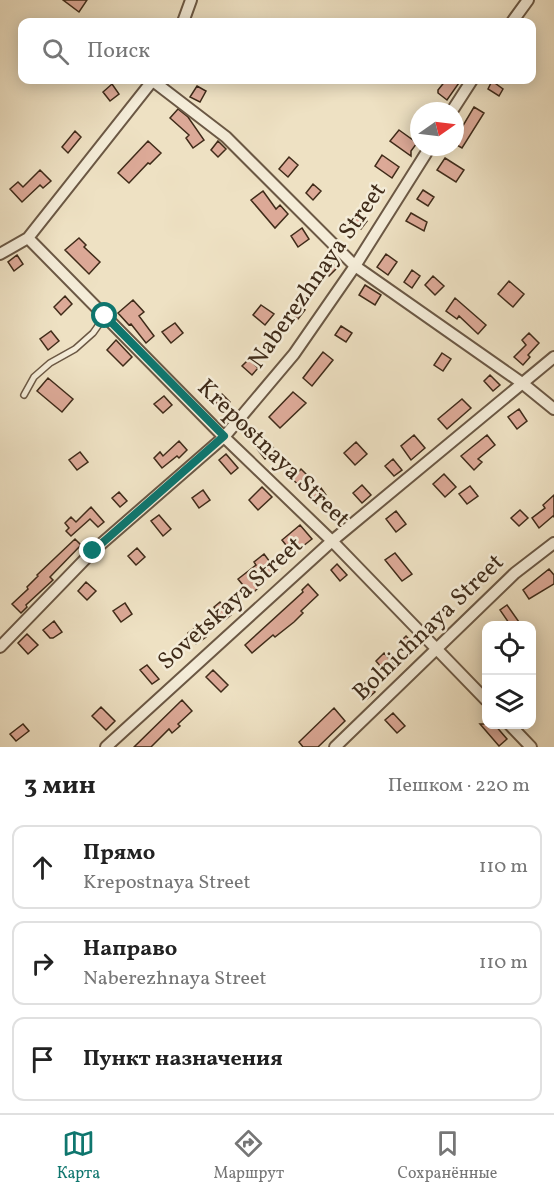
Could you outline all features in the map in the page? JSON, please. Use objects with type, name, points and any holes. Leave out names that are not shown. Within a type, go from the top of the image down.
[{"type":"street","points":[[184,18],[191,0]]},
{"type":"street","points":[[515,18],[528,0]]},
{"type":"street","points":[[0,254],[28,238],[150,84]]},
{"type":"street","points":[[158,84],[226,137],[355,266],[522,383],[554,409]]},
{"type":"street","points":[[459,102],[470,84]]},
{"type":"street","name":"Naberezhnaya Street","points":[[0,647],[93,551],[224,436],[294,354],[355,266],[424,156]]},
{"type":"street","name":"Krepostnaya Street","points":[[28,238],[224,436],[332,541],[482,696]]},
{"type":"street","name":"Sovetskaya Street","points":[[106,747],[332,541],[554,357]]},
{"type":"street","name":"Bolnichnaya Street","points":[[335,747],[515,573],[554,543]]},
{"type":"street","points":[[514,729],[531,747]]},
{"type":"lane","points":[[24,395],[34,376],[50,363],[75,349],[93,333],[105,316]]},
{"type":"building","points":[[63,0],[87,0],[79,12]]},
{"type":"building","points":[[112,84],[119,94],[110,101],[103,92]]},
{"type":"building","points":[[443,84],[458,84],[447,100],[438,93]]},
{"type":"building","points":[[490,84],[496,84],[503,89],[499,96],[488,89]]},
{"type":"building","points":[[197,86],[206,91],[200,102],[190,97]]},
{"type":"building","points":[[474,107],[484,113],[464,145],[464,124]]},
{"type":"building","points":[[178,109],[188,117],[204,140],[193,148],[186,138],[189,135],[170,118]]},
{"type":"building","points":[[399,130],[410,138],[410,155],[390,141]]},
{"type":"building","points":[[75,131],[81,137],[68,153],[62,147]]},
{"type":"building","points":[[148,141],[161,153],[129,183],[118,173]]},
{"type":"building","points":[[218,141],[226,149],[218,157],[211,150]]},
{"type":"building","points":[[382,155],[399,167],[392,178],[375,166]]},
{"type":"building","points":[[289,157],[298,165],[288,177],[279,169]]},
{"type":"building","points":[[445,158],[464,170],[456,182],[437,170]]},
{"type":"building","points":[[40,170],[51,181],[43,188],[40,185],[22,202],[10,189],[18,182],[23,187]]},
{"type":"building","points":[[313,184],[321,191],[313,200],[306,193]]},
{"type":"building","points":[[423,190],[434,197],[428,206],[417,199]]},
{"type":"building","points":[[263,191],[276,209],[280,205],[288,214],[275,228],[251,200]]},
{"type":"building","points":[[358,213],[367,221],[361,229],[351,221]]},
{"type":"building","points":[[411,213],[427,222],[424,231],[406,221]]},
{"type":"building","points":[[302,228],[309,239],[298,247],[291,236]]},
{"type":"building","points":[[79,238],[86,245],[84,247],[100,262],[89,274],[65,250]]},
{"type":"building","points":[[386,254],[397,262],[388,275],[377,267]]},
{"type":"building","points":[[17,255],[23,264],[14,271],[8,262]]},
{"type":"building","points":[[327,258],[337,268],[329,276],[318,266]]},
{"type":"building","points":[[412,270],[420,276],[412,288],[404,282]]},
{"type":"building","points":[[433,276],[444,286],[435,295],[425,285]]},
{"type":"building","points":[[509,281],[524,294],[513,307],[498,294]]},
{"type":"building","points":[[365,285],[381,295],[375,305],[359,295]]},
{"type":"building","points":[[65,296],[72,304],[61,315],[54,307]]},
{"type":"building","points":[[455,298],[486,325],[478,334],[459,316],[457,319],[446,311]]},
{"type":"building","points":[[133,300],[144,312],[139,316],[154,336],[146,343],[131,324],[129,325],[118,313]]},
{"type":"building","points":[[297,304],[305,310],[298,319],[290,312]]},
{"type":"building","points":[[261,305],[274,314],[265,325],[253,315]]},
{"type":"building","points":[[175,323],[183,333],[171,343],[162,332]]},
{"type":"building","points":[[341,326],[352,333],[346,342],[335,335]]},
{"type":"building","points":[[51,331],[59,341],[48,350],[40,339]]},
{"type":"building","points":[[529,333],[539,343],[528,355],[530,357],[523,365],[514,357],[526,345],[522,340]]},
{"type":"building","points":[[116,340],[132,357],[123,366],[107,350]]},
{"type":"building","points":[[323,352],[333,360],[312,386],[303,378]]},
{"type":"building","points":[[442,353],[451,359],[443,371],[434,365]]},
{"type":"building","points":[[249,359],[258,368],[252,375],[242,366]]},
{"type":"building","points":[[490,375],[500,385],[493,391],[484,381]]},
{"type":"building","points":[[48,378],[73,399],[62,412],[37,391]]},
{"type":"building","points":[[293,392],[306,403],[280,428],[269,417]]},
{"type":"building","points":[[222,394],[230,402],[224,409],[215,402]]},
{"type":"building","points":[[164,396],[172,405],[163,413],[154,404]]},
{"type":"building","points":[[462,399],[471,408],[447,429],[438,419]]},
{"type":"building","points":[[519,409],[527,421],[517,429],[508,417]]},
{"type":"building","points":[[414,435],[425,448],[411,460],[401,446]]},
{"type":"building","points":[[487,435],[495,445],[478,459],[482,462],[474,470],[461,456]]},
{"type":"building","points":[[179,441],[187,450],[179,458],[177,456],[162,468],[154,458],[160,452],[163,456]]},
{"type":"building","points":[[268,441],[276,451],[265,459],[257,449]]},
{"type":"building","points":[[356,442],[367,454],[355,465],[344,453]]},
{"type":"building","points":[[80,452],[88,462],[77,470],[69,460]]},
{"type":"building","points":[[226,454],[238,468],[231,474],[219,460]]},
{"type":"building","points":[[393,459],[402,470],[394,476],[385,466]]},
{"type":"building","points":[[301,469],[309,477],[300,486],[292,479]]},
{"type":"building","points":[[444,474],[456,487],[445,497],[433,484]]},
{"type":"building","points":[[362,485],[371,495],[362,503],[353,493]]},
{"type":"building","points":[[470,486],[478,496],[467,504],[459,494]]},
{"type":"building","points":[[262,487],[272,497],[258,510],[249,500]]},
{"type":"building","points":[[321,488],[326,495],[315,503],[310,496]]},
{"type":"building","points":[[203,490],[210,500],[199,508],[192,498]]},
{"type":"building","points":[[119,492],[127,501],[120,507],[112,498]]},
{"type":"building","points":[[554,495],[554,517],[539,528],[532,518],[545,508],[543,505]]},
{"type":"building","points":[[91,507],[104,522],[98,527],[90,519],[71,536],[66,531],[69,528],[65,523],[71,517],[76,522]]},
{"type":"building","points":[[520,510],[528,518],[519,526],[511,518]]},
{"type":"building","points":[[396,511],[406,524],[396,532],[386,519]]},
{"type":"building","points":[[159,515],[171,529],[163,536],[151,521]]},
{"type":"building","points":[[300,525],[312,539],[293,554],[282,540]]},
{"type":"building","points":[[75,539],[81,545],[50,577],[53,580],[26,605],[27,607],[21,613],[12,604],[28,589],[27,587],[37,575]]},
{"type":"building","points":[[137,548],[145,557],[136,565],[128,556]]},
{"type":"building","points":[[395,553],[412,574],[402,581],[385,560]]},
{"type":"building","points":[[264,554],[276,570],[256,585],[258,588],[251,595],[238,579],[256,565],[254,562]]},
{"type":"building","points":[[337,564],[347,575],[340,581],[331,570]]},
{"type":"building","points":[[549,569],[554,575],[554,584],[529,599],[523,590]]},
{"type":"building","points":[[86,582],[96,591],[87,600],[78,591]]},
{"type":"building","points":[[308,584],[318,595],[301,611],[303,613],[294,622],[275,637],[273,635],[252,653],[245,645],[303,592],[302,590]]},
{"type":"building","points":[[220,602],[231,615],[225,620],[214,607]]},
{"type":"building","points":[[125,603],[132,614],[121,622],[113,611]]},
{"type":"building","points":[[507,605],[518,621],[508,621],[500,610]]},
{"type":"building","points":[[54,621],[62,632],[50,638],[43,630]]},
{"type":"building","points":[[198,626],[206,637],[196,644],[188,633]]},
{"type":"building","points":[[27,634],[38,645],[28,654],[18,643]]},
{"type":"building","points":[[406,636],[416,647],[410,653],[400,642]]},
{"type":"building","points":[[384,653],[396,666],[387,674],[376,661]]},
{"type":"building","points":[[147,665],[159,679],[152,684],[140,670]]},
{"type":"building","points":[[213,670],[228,685],[221,692],[206,677]]},
{"type":"building","points":[[366,682],[375,692],[367,699],[358,689]]},
{"type":"building","points":[[182,700],[192,711],[178,724],[180,726],[172,733],[169,729],[151,747],[134,747]]},
{"type":"building","points":[[101,707],[115,721],[106,730],[92,716]]},
{"type":"building","points":[[334,708],[345,721],[318,747],[303,747],[299,742]]},
{"type":"building","points":[[393,713],[405,726],[397,733],[385,720]]},
{"type":"building","points":[[23,724],[29,731],[16,741],[10,734]]},
{"type":"building","points":[[484,729],[498,729],[507,739],[499,746]]},
{"type":"route","points":[[93,551],[224,436],[105,316]]}]
